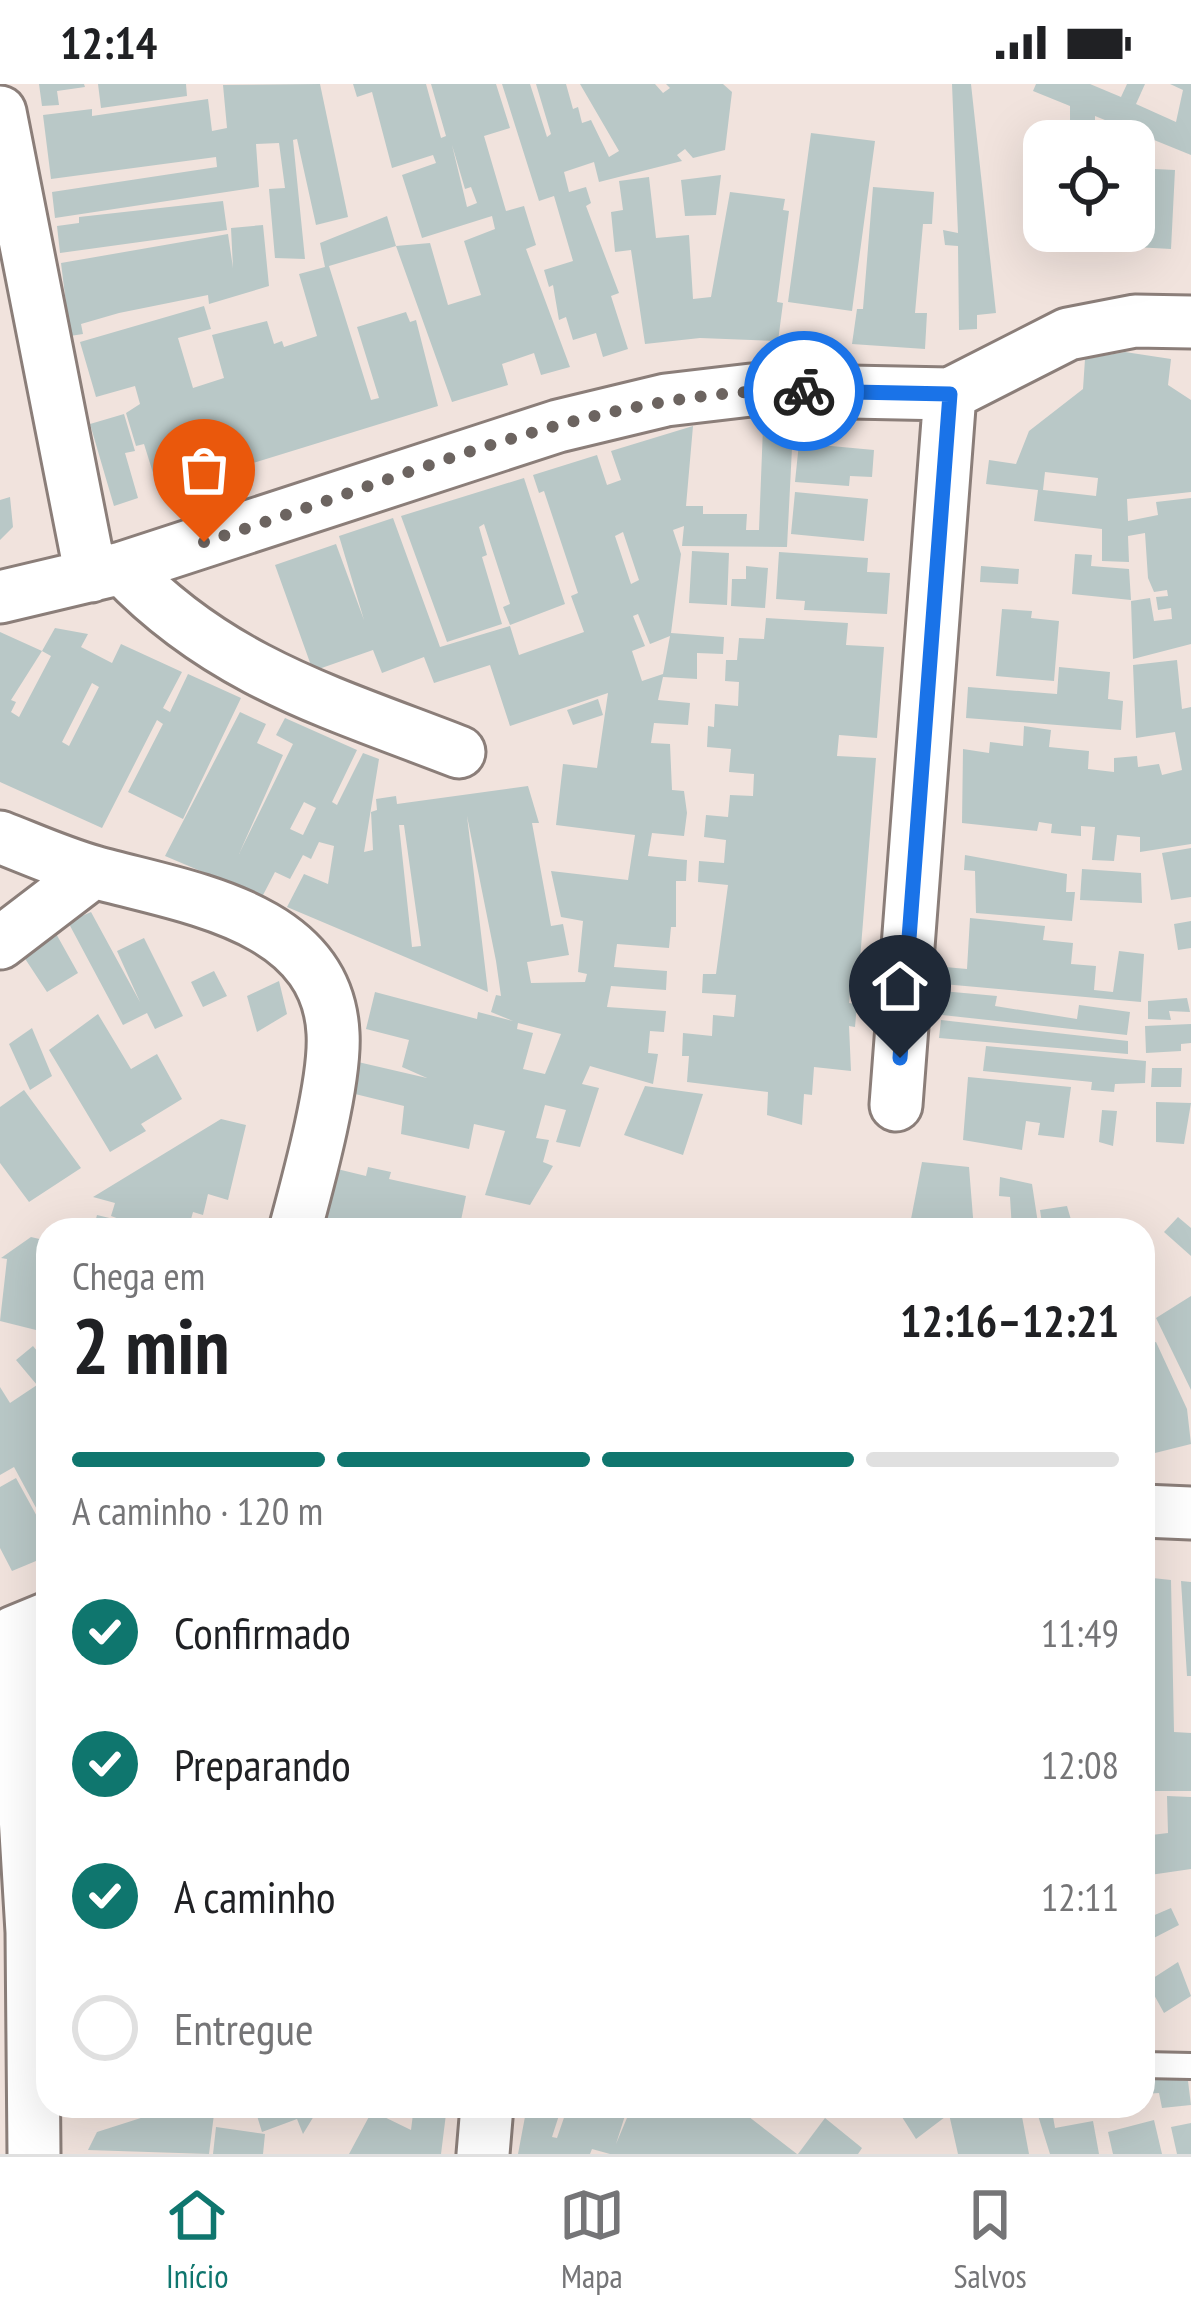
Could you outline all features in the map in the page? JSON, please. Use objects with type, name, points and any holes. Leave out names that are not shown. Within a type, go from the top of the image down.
[{"type":"street","points":[[0,112],[106,572],[235,662],[459,752]]},
{"type":"street","points":[[0,597],[106,572],[558,426],[666,400],[751,390],[950,394],[1068,334],[1135,321],[1191,322]]},
{"type":"street","points":[[896,1105],[950,394]]},
{"type":"street","points":[[0,837],[93,872],[184,892],[267,928],[301,958],[325,993],[333,1034],[297,1218]]},
{"type":"street","points":[[0,943],[93,872]]},
{"type":"street","points":[[1155,1511],[1191,1513]]},
{"type":"street","points":[[20,1628],[36,2024]]},
{"type":"street","points":[[483,2154],[486,2118]]},
{"type":"lane","points":[[1155,2065],[1191,2066]]},
{"type":"building","points":[[39,84],[85,87],[57,91],[59,105],[42,106]]},
{"type":"building","points":[[98,84],[186,84],[187,96],[101,108]]},
{"type":"building","points":[[320,84],[348,217],[316,225],[297,139],[293,140],[305,259],[275,258],[269,189],[285,188],[279,143],[256,144],[259,187],[55,218],[52,192],[217,167],[216,157],[51,179],[43,115],[92,109],[92,116],[208,99],[212,131],[227,128],[223,85]]},
{"type":"building","points":[[353,84],[426,84],[441,138],[446,136],[431,84],[496,84],[510,128],[484,136],[506,211],[524,206],[536,245],[526,249],[570,367],[541,375],[534,353],[502,364],[508,385],[452,402],[396,246],[430,243],[448,305],[481,295],[464,241],[495,229],[492,216],[422,238],[402,175],[436,163],[433,155],[392,168],[372,92],[357,97]],"holes":[[[452,145],[465,189],[471,187],[477,203],[467,207]]]},
{"type":"building","points":[[502,84],[530,84],[547,137],[551,134],[536,84],[566,84],[573,109],[578,107],[582,123],[591,120],[609,157],[619,151],[580,84],[655,84],[663,93],[670,88],[666,84],[723,84],[732,92],[725,150],[693,158],[685,149],[677,155],[682,161],[599,182],[594,162],[564,172],[569,192],[586,187],[591,203],[586,206],[619,293],[611,296],[628,349],[603,357],[596,333],[573,340],[566,317],[559,320],[553,285],[549,287],[544,270],[573,261],[554,196],[539,201]]},
{"type":"building","points":[[952,84],[971,84],[996,313],[977,315],[977,329],[959,330],[958,246],[945,245],[943,230],[958,233]]},
{"type":"building","points":[[1036,84],[1090,84],[1121,97],[1127,84],[1145,84],[1136,104],[1176,122],[1183,90],[1170,84],[1191,84],[1191,155],[1155,140],[1155,120],[1095,116],[1095,120],[1070,120],[1070,106],[1033,91]]},
{"type":"building","points":[[811,133],[875,141],[852,311],[788,302]]},
{"type":"building","points":[[1155,169],[1175,170],[1171,249],[1155,248]]},
{"type":"building","points":[[721,175],[716,215],[685,216],[681,180]]},
{"type":"building","points":[[649,177],[656,238],[689,235],[693,299],[711,297],[730,192],[785,199],[783,210],[789,211],[777,302],[783,303],[778,341],[700,338],[645,344],[631,250],[615,252],[611,212],[623,210],[619,181]]},
{"type":"building","points":[[873,187],[934,192],[932,224],[923,224],[915,313],[927,313],[925,349],[852,344],[857,309],[863,309]]},
{"type":"building","points":[[223,201],[227,230],[60,253],[57,226],[79,223],[79,217]]},
{"type":"building","points":[[387,216],[396,246],[329,266],[371,400],[379,398],[357,327],[406,312],[410,322],[416,320],[438,406],[159,492],[144,444],[136,446],[126,413],[140,404],[135,386],[96,397],[80,342],[204,306],[211,329],[178,338],[193,388],[224,378],[212,335],[267,321],[274,344],[282,341],[284,347],[317,336],[299,274],[325,267],[320,243]]},
{"type":"building","points":[[263,225],[269,286],[209,304],[208,295],[119,313],[81,324],[83,334],[70,336],[61,263],[228,234],[233,268],[231,228]]},
{"type":"building","points":[[1125,352],[1171,359],[1168,385],[1191,400],[1191,492],[1127,499],[1128,521],[1158,515],[1156,502],[1191,498],[1191,644],[1133,659],[1131,601],[1150,598],[1154,621],[1172,619],[1171,608],[1158,610],[1156,597],[1168,596],[1167,590],[1154,592],[1148,578],[1145,533],[1128,536],[1129,562],[1102,561],[1102,529],[1034,521],[1038,490],[986,484],[989,460],[1016,464],[1029,431],[1083,389],[1085,359]],"holes":[[[1045,472],[1098,478],[1096,496],[1043,490]]]},
{"type":"building","points":[[124,414],[135,451],[125,453],[138,498],[114,506],[90,424]]},
{"type":"building","points":[[693,426],[686,506],[703,506],[703,514],[747,514],[746,530],[759,530],[763,427],[793,428],[787,547],[682,546],[684,526],[673,530],[681,554],[671,633],[724,637],[723,654],[697,653],[697,679],[663,677],[658,700],[690,703],[688,725],[654,723],[651,743],[670,744],[672,790],[684,791],[687,813],[684,836],[652,833],[648,856],[687,860],[686,881],[676,881],[676,927],[671,927],[669,948],[617,944],[614,967],[667,971],[666,990],[611,986],[607,1007],[666,1011],[664,1032],[650,1031],[648,1053],[658,1054],[653,1084],[590,1066],[582,1084],[599,1088],[580,1147],[556,1142],[566,1110],[545,1105],[536,1138],[549,1140],[543,1162],[553,1166],[530,1205],[485,1195],[505,1131],[474,1124],[469,1149],[401,1134],[404,1106],[351,1093],[358,1062],[427,1078],[402,1067],[409,1040],[366,1029],[375,992],[477,1019],[478,1012],[513,1021],[491,1012],[496,995],[501,996],[467,816],[488,992],[287,907],[304,874],[328,884],[334,846],[319,842],[311,859],[303,855],[290,879],[275,872],[262,897],[165,856],[240,712],[266,724],[257,743],[283,755],[239,854],[293,744],[276,735],[285,718],[357,750],[332,802],[337,805],[363,753],[379,759],[364,852],[373,850],[371,812],[377,810],[376,799],[396,796],[397,804],[528,786],[539,823],[532,823],[551,926],[563,924],[569,955],[527,962],[531,983],[585,982],[587,974],[578,972],[583,921],[561,917],[551,871],[628,880],[635,835],[556,825],[563,764],[597,768],[608,693],[510,726],[490,665],[434,683],[424,657],[382,673],[373,650],[313,671],[275,565],[336,544],[364,620],[339,536],[393,518],[440,647],[510,626],[519,655],[584,632],[571,596],[578,593],[544,491],[539,493],[533,475],[597,455],[607,485],[621,480],[611,451]],"holes":[[[623,532],[639,580],[631,584],[615,536]],[[638,614],[650,644],[670,636],[663,674],[642,681],[632,651],[645,646],[633,616]],[[304,802],[316,808],[303,835],[290,829]],[[399,825],[404,825],[421,946],[412,947]],[[518,1023],[561,1034],[545,1074],[523,1069],[533,1033],[517,1029]]]},
{"type":"building","points":[[799,443],[874,450],[872,477],[850,476],[849,486],[795,482]]},
{"type":"building","points":[[524,478],[565,604],[510,625],[503,607],[510,604],[484,524],[479,527],[487,555],[482,557],[502,624],[447,642],[401,516]]},
{"type":"building","points":[[795,492],[868,499],[864,541],[791,534]]},
{"type":"building","points":[[10,497],[13,527],[0,540],[0,500]]},
{"type":"building","points":[[692,551],[729,553],[727,605],[689,603]]},
{"type":"building","points":[[779,552],[868,558],[867,572],[890,573],[887,614],[804,610],[805,601],[776,599]]},
{"type":"building","points":[[1075,554],[1092,555],[1091,566],[1129,569],[1131,600],[1072,594]]},
{"type":"building","points":[[746,566],[768,568],[765,608],[731,606],[732,579],[746,579]]},
{"type":"building","points":[[981,566],[1019,569],[1018,584],[980,582]]},
{"type":"building","points":[[1002,609],[1032,611],[1031,618],[1059,621],[1054,681],[996,676]]},
{"type":"building","points":[[766,618],[848,623],[846,645],[884,647],[877,738],[839,735],[837,756],[876,758],[858,985],[851,985],[849,1003],[857,1004],[855,1027],[849,1026],[851,1071],[814,1067],[812,1095],[804,1094],[802,1125],[767,1115],[768,1092],[687,1082],[689,1056],[682,1056],[683,1033],[712,1036],[713,1015],[734,1017],[736,995],[702,993],[703,974],[716,974],[728,885],[698,882],[699,861],[724,863],[726,840],[704,837],[706,815],[728,817],[730,795],[753,796],[754,774],[729,772],[731,749],[707,747],[708,726],[714,727],[715,704],[738,706],[739,682],[725,681],[726,660],[737,660],[739,638],[764,639]]},
{"type":"building","points":[[55,628],[88,634],[81,647],[112,663],[121,644],[182,672],[163,708],[170,712],[188,674],[241,698],[183,819],[128,792],[163,724],[157,720],[102,828],[0,782],[0,632],[42,651]],"holes":[[[42,651],[51,656],[19,717],[11,712],[16,702],[11,700]],[[92,683],[99,687],[69,746],[62,742]]]},
{"type":"building","points":[[1177,660],[1182,709],[1191,707],[1191,844],[1140,852],[1140,837],[1117,835],[1114,861],[1092,860],[1095,827],[1081,826],[1081,836],[1051,833],[1052,824],[1039,822],[1037,831],[962,823],[963,749],[989,753],[990,742],[1023,746],[1024,726],[1051,730],[1049,747],[1089,751],[1088,769],[1114,772],[1114,758],[1137,756],[1138,767],[1159,764],[1162,775],[1182,770],[1175,732],[1136,738],[1133,665]]},
{"type":"building","points":[[1059,667],[1110,672],[1108,699],[1123,701],[1121,730],[966,718],[968,687],[1057,694]]},
{"type":"building","points":[[598,699],[603,715],[573,725],[567,710]]},
{"type":"building","points":[[1191,848],[1191,897],[1171,900],[1162,853]]},
{"type":"building","points":[[965,855],[1067,874],[1066,892],[1075,892],[1072,921],[976,913],[975,871],[964,870]]},
{"type":"building","points":[[1082,869],[1141,873],[1142,903],[1080,900]]},
{"type":"building","points":[[91,912],[140,1002],[117,951],[144,938],[183,1016],[155,1029],[147,1013],[123,1025],[68,922]]},
{"type":"building","points":[[970,918],[1045,926],[1043,940],[1073,943],[1071,964],[1096,966],[1094,990],[1113,992],[1119,951],[1144,954],[1141,1002],[943,984],[945,967],[967,969]]},
{"type":"building","points":[[1191,921],[1191,948],[1178,950],[1174,924]]},
{"type":"building","points":[[54,930],[78,973],[47,992],[20,951]]},
{"type":"building","points":[[214,971],[227,996],[203,1007],[191,982]]},
{"type":"building","points":[[279,981],[287,1014],[257,1032],[247,996]]},
{"type":"building","points":[[942,991],[997,996],[995,1006],[1077,1019],[1079,1005],[1130,1012],[1127,1035],[942,1015]]},
{"type":"building","points":[[1187,998],[1190,1012],[1169,1011],[1171,1020],[1148,1019],[1148,1001]]},
{"type":"building","points":[[98,1014],[131,1069],[157,1054],[182,1099],[141,1124],[146,1131],[110,1152],[49,1050]]},
{"type":"building","points":[[941,1020],[1128,1041],[1128,1054],[939,1038]]},
{"type":"building","points":[[1191,1024],[1191,1043],[1181,1044],[1181,1051],[1146,1053],[1145,1026]]},
{"type":"building","points":[[32,1028],[52,1076],[30,1090],[9,1044]]},
{"type":"building","points":[[986,1046],[1146,1061],[1145,1083],[1115,1084],[1114,1092],[1091,1090],[1092,1082],[983,1071]]},
{"type":"building","points":[[1152,1068],[1182,1068],[1181,1087],[1151,1087]]},
{"type":"building","points":[[968,1077],[1071,1087],[1064,1138],[1038,1135],[1040,1123],[1026,1121],[1022,1150],[963,1140]]},
{"type":"building","points":[[645,1086],[703,1094],[683,1155],[624,1135]]},
{"type":"building","points":[[24,1090],[81,1168],[29,1202],[0,1163],[0,1107]]},
{"type":"building","points":[[1156,1102],[1191,1103],[1184,1144],[1156,1142]]},
{"type":"building","points":[[1102,1110],[1117,1111],[1113,1146],[1099,1142]]},
{"type":"building","points":[[221,1119],[246,1125],[228,1200],[208,1194],[203,1215],[116,1218],[111,1216],[115,1203],[93,1197]]},
{"type":"building","points":[[922,1162],[969,1167],[973,1218],[911,1218]]},
{"type":"building","points":[[368,1167],[391,1172],[389,1179],[466,1196],[461,1218],[322,1218],[333,1168],[366,1176]]},
{"type":"building","points":[[1000,1177],[1032,1184],[1037,1218],[1011,1218],[1010,1197],[999,1196]]},
{"type":"building","points":[[1067,1206],[1070,1218],[1041,1218],[1040,1210]]},
{"type":"building","points":[[1178,1217],[1191,1228],[1191,1256],[1164,1232]]},
{"type":"building","points":[[36,1238],[36,1330],[0,1321],[7,1259],[1,1258]]},
{"type":"building","points":[[1191,1296],[1191,1390],[1156,1318]]},
{"type":"building","points":[[1155,1342],[1187,1409],[1191,1444],[1155,1453]]},
{"type":"building","points":[[33,1346],[36,1384],[16,1360]]},
{"type":"building","points":[[36,1386],[36,1508],[14,1467],[0,1475],[0,1387],[10,1403]]},
{"type":"building","points":[[16,1478],[36,1515],[36,1561],[12,1571],[0,1548],[0,1487]]},
{"type":"building","points":[[1155,1578],[1171,1580],[1174,1732],[1191,1733],[1191,1791],[1155,1791]]},
{"type":"building","points":[[1181,1581],[1191,1582],[1191,1676],[1187,1676]]},
{"type":"building","points":[[1167,1796],[1191,1797],[1191,1869],[1155,1874],[1155,1835],[1168,1833]]},
{"type":"building","points":[[1171,1908],[1179,1925],[1155,1937],[1155,1915]]},
{"type":"building","points":[[1178,1962],[1191,1996],[1164,2013],[1155,1997],[1155,1977]]},
{"type":"building","points":[[1155,2077],[1188,2081],[1191,2105],[1162,2108],[1159,2093],[1155,2093]]},
{"type":"building","points":[[141,2118],[214,2118],[209,2154],[88,2150],[97,2132]]},
{"type":"building","points":[[258,2118],[313,2118],[303,2134],[297,2119],[262,2132]]},
{"type":"building","points":[[368,2118],[386,2118],[411,2130],[412,2118],[446,2118],[441,2154],[349,2154]]},
{"type":"building","points":[[525,2118],[558,2118],[552,2137],[557,2138],[564,2118],[624,2118],[616,2144],[627,2118],[750,2118],[797,2154],[610,2154],[592,2149],[590,2154],[518,2154]]},
{"type":"building","points":[[825,2118],[862,2148],[858,2154],[798,2154]]},
{"type":"building","points":[[903,2118],[944,2118],[916,2139]]},
{"type":"building","points":[[950,2118],[1022,2118],[1029,2154],[958,2154]]},
{"type":"building","points":[[1039,2118],[1053,2118],[1055,2128],[1093,2121],[1099,2154],[1050,2154]]},
{"type":"building","points":[[1154,2120],[1162,2154],[1113,2154],[1108,2132]]},
{"type":"building","points":[[1191,2123],[1191,2154],[1177,2154],[1171,2127]]},
{"type":"building","points":[[216,2127],[265,2134],[263,2154],[213,2154]]},
{"type":"way so far","points":[[204,542],[558,426],[666,400],[751,390],[804,391]]},
{"type":"route","points":[[804,391],[950,394],[900,1058]]}]
